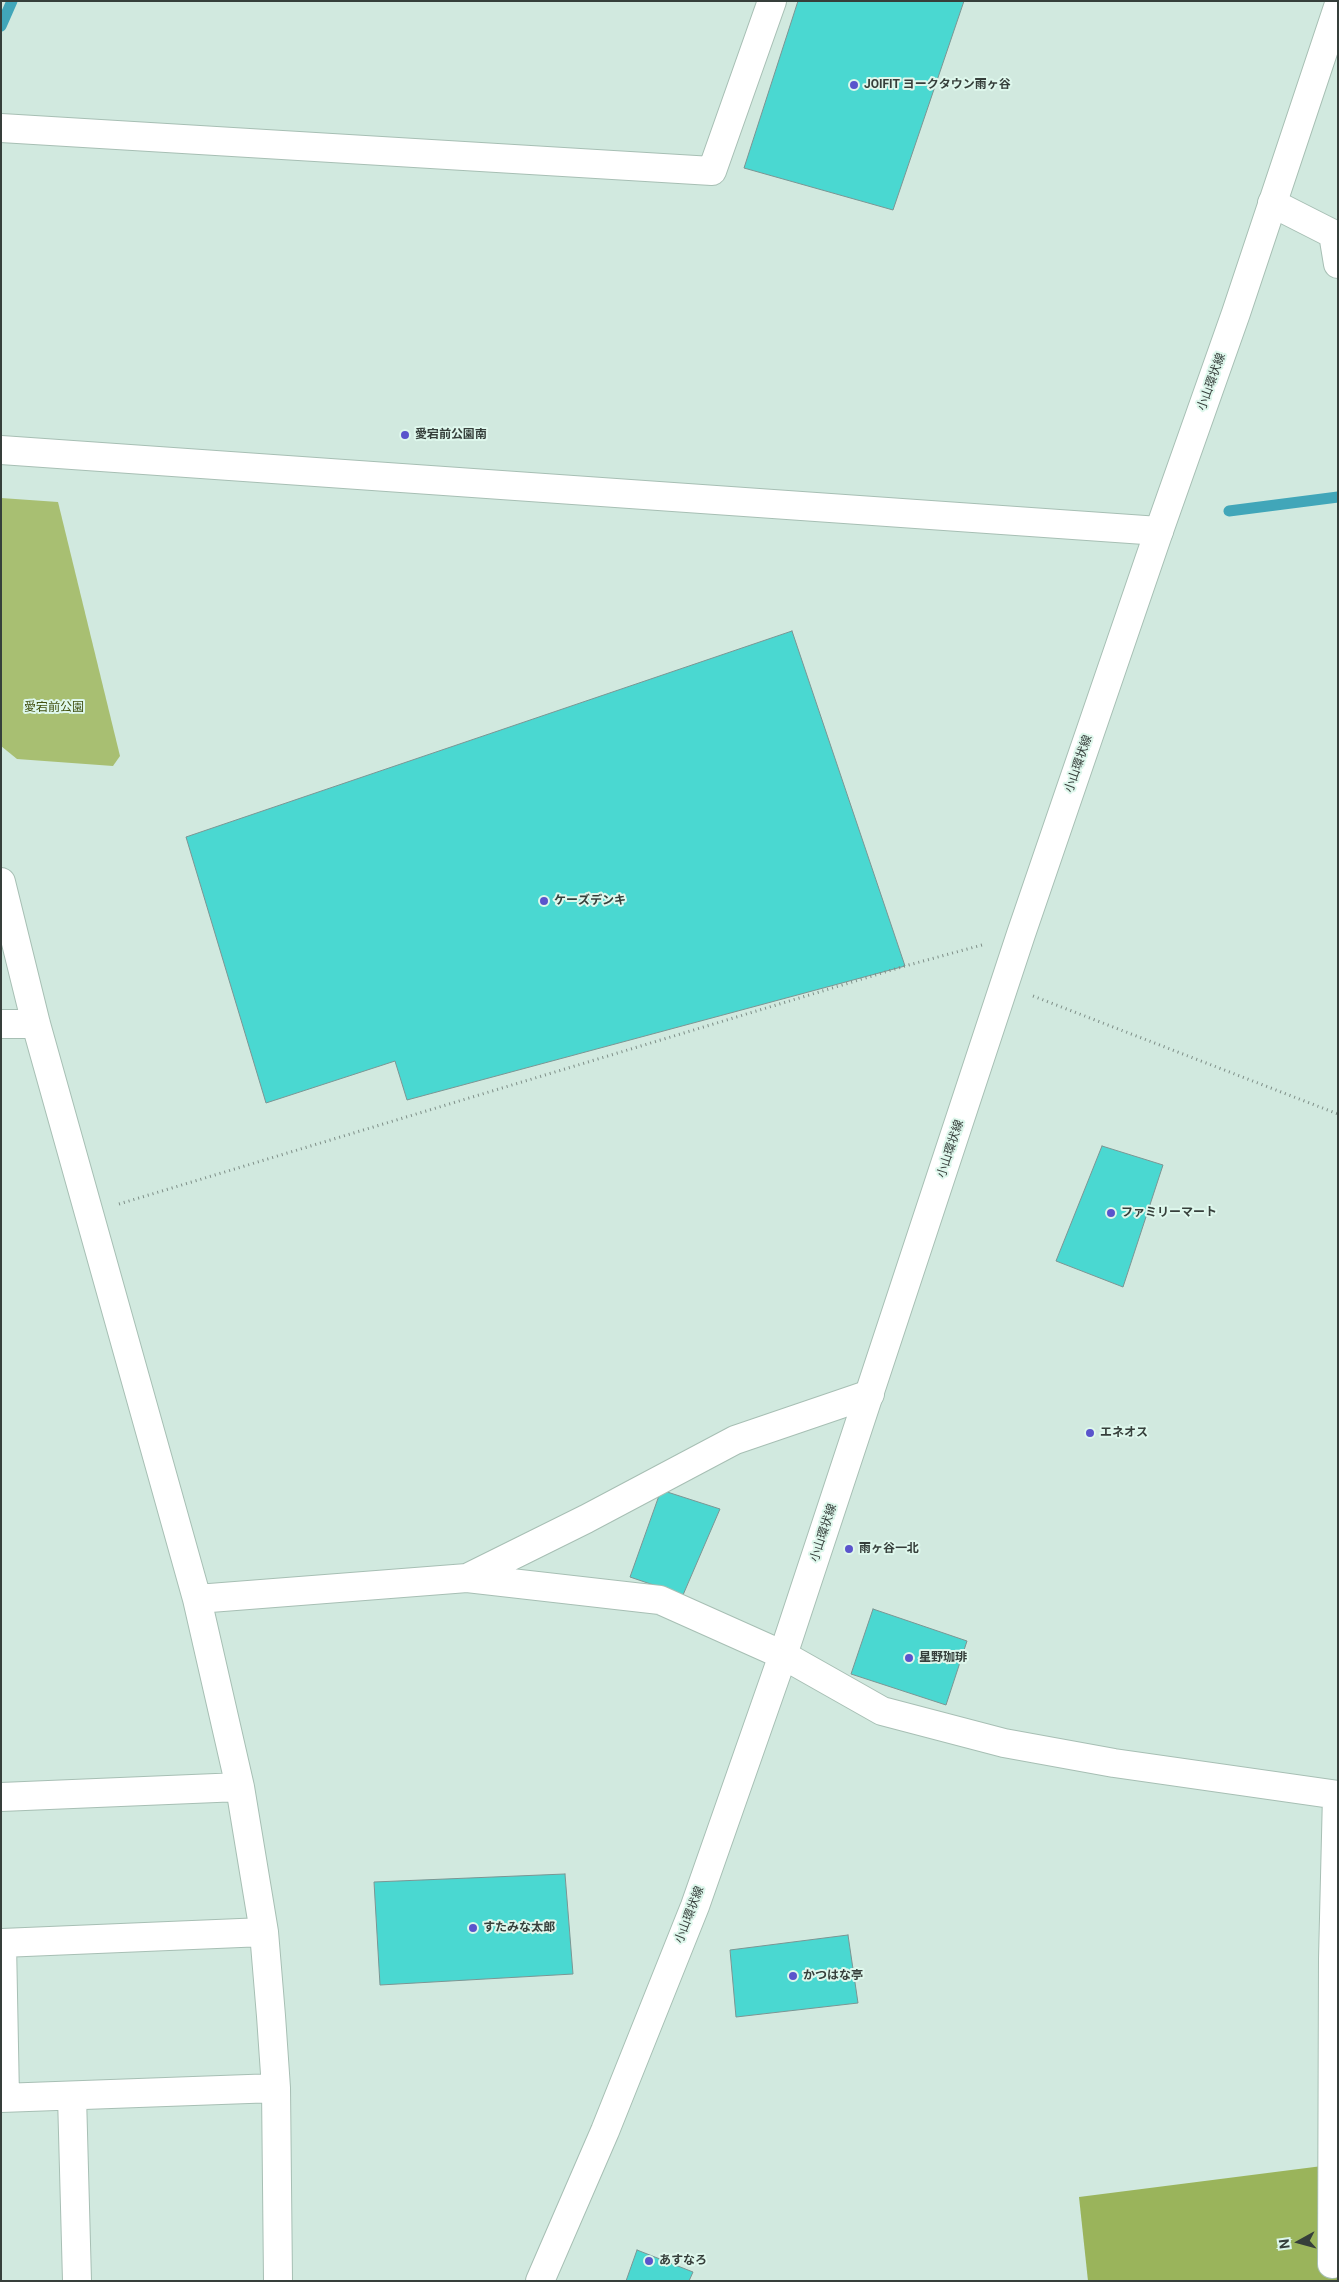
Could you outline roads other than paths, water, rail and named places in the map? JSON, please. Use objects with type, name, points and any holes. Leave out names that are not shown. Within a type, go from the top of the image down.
[{"type":"street","points":[[1,128],[712,171],[772,1]]},
{"type":"street","name":"小山環状線","points":[[540,2281],[605,2131],[695,1906],[783,1655],[1022,934],[1158,531],[1236,313],[1338,7]]},
{"type":"street","points":[[1272,203],[1333,234],[1338,264]]},
{"type":"street","points":[[1,450],[1158,531]]},
{"type":"street","points":[[1,882],[36,1024],[197,1599],[240,1787],[264,1932],[276,2088],[278,2281]]},
{"type":"street","points":[[1,1024],[36,1024]]},
{"type":"street","points":[[467,1578],[586,1519],[735,1440],[870,1394]]},
{"type":"street","points":[[197,1599],[467,1578],[660,1600],[783,1655],[882,1712],[1004,1743],[1114,1763],[1338,1795],[1333,1959],[1332,2264]]},
{"type":"street","points":[[1,1797],[240,1787]]},
{"type":"street","points":[[264,1932],[2,1943],[3,2098],[276,2088]]},
{"type":"street","points":[[72,2096],[77,2281]]},
{"type":"waterway","points":[[1,26],[12,1]]},
{"type":"waterway","points":[[1229,511],[1338,497]]},
{"type":"place","name":"JOIFIT ヨークタウン雨ヶ谷","points":[[854,85]]},
{"type":"place","name":"愛宕前公園南","points":[[405,435]]},
{"type":"place","name":"ケーズデンキ","points":[[544,901]]},
{"type":"place","name":"ファミリーマート","points":[[1111,1213]]},
{"type":"place","name":"エネオス","points":[[1090,1433]]},
{"type":"place","name":"雨ヶ谷一北","points":[[849,1549]]},
{"type":"place","name":"星野珈琲","points":[[909,1658]]},
{"type":"place","name":"すたみな太郎","points":[[473,1928]]},
{"type":"place","name":"かつはな亭","points":[[793,1976]]},
{"type":"place","name":"あすなろ","points":[[649,2261]]},
{"type":"park label","name":"愛宕前公園","points":[[54,708]]}]
